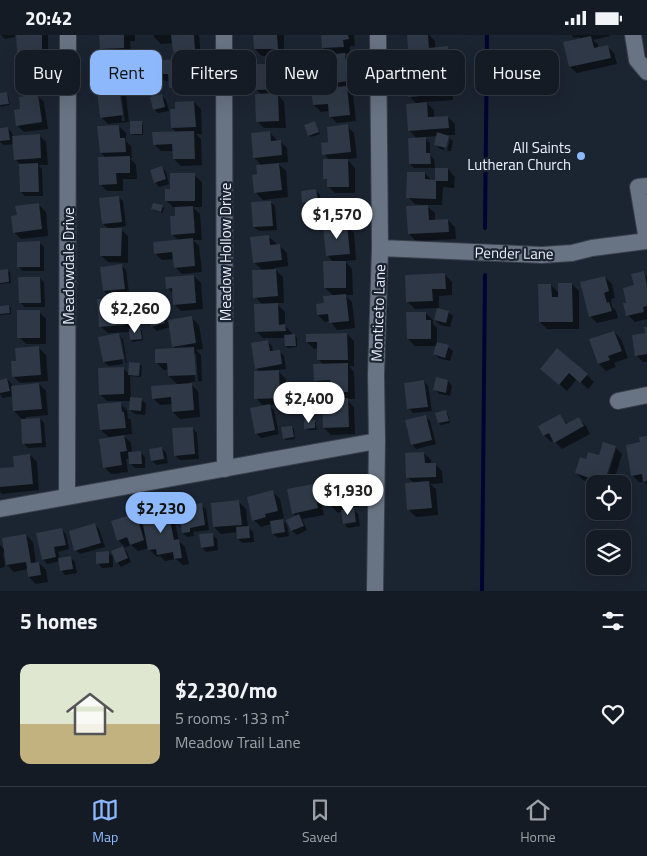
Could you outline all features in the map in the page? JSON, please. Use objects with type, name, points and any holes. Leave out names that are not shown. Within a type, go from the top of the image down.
[{"type":"street","name":"Meadowdale Drive","points":[[67,497],[68,35]]},
{"type":"street","name":"Meadow Hollow Drive","points":[[224,35],[225,469]]},
{"type":"street","name":"Monticeto Lane","points":[[375,591],[376,375],[380,248],[378,35]]},
{"type":"street","points":[[632,35],[637,60],[647,72]]},
{"type":"street","points":[[647,186],[638,187],[647,240]]},
{"type":"street","name":"Pender Lane","points":[[380,248],[542,255],[572,253],[647,240]]},
{"type":"street","points":[[618,401],[647,395]]},
{"type":"street","points":[[0,509],[377,441]]},
{"type":"building","points":[[16,35],[42,35],[42,50],[17,50]]},
{"type":"building","points":[[99,35],[124,35],[124,48],[100,49]]},
{"type":"building","points":[[171,35],[194,35],[195,49],[173,50]]},
{"type":"building","points":[[253,35],[277,35],[278,49],[254,49]]},
{"type":"building","points":[[321,35],[348,35],[349,39],[343,40],[344,47],[322,48]]},
{"type":"building","points":[[407,35],[428,35],[429,48],[448,46],[449,50],[408,50]]},
{"type":"building","points":[[591,36],[594,48],[608,45],[611,58],[569,67],[563,42]]},
{"type":"building","points":[[345,53],[347,81],[337,83],[337,54]]},
{"type":"building","points":[[172,59],[172,88],[169,88],[168,74],[162,74],[162,60]]},
{"type":"building","points":[[256,64],[266,64],[266,90],[256,90]]},
{"type":"building","points":[[347,86],[350,115],[329,117],[328,104],[313,105],[312,95],[337,95],[337,87]]},
{"type":"building","points":[[7,92],[9,104],[0,105],[0,93]]},
{"type":"building","points":[[162,94],[165,107],[153,110],[150,97]]},
{"type":"building","points":[[256,94],[278,95],[279,121],[256,122]]},
{"type":"building","points":[[38,95],[42,122],[16,126],[14,110],[20,109],[19,97]]},
{"type":"building","points":[[98,95],[120,95],[123,115],[100,118]]},
{"type":"building","points":[[408,95],[433,95],[408,97]]},
{"type":"building","points":[[194,101],[196,127],[171,128],[170,109],[175,109],[175,102]]},
{"type":"building","points":[[427,102],[428,117],[448,116],[449,128],[408,131],[406,104]]},
{"type":"building","points":[[130,121],[142,121],[142,134],[130,134]]},
{"type":"building","points":[[315,121],[319,132],[308,136],[304,125]]},
{"type":"building","points":[[348,124],[351,152],[322,155],[321,143],[328,142],[327,127]]},
{"type":"building","points":[[119,125],[120,138],[125,138],[126,152],[100,153],[97,126]]},
{"type":"building","points":[[8,127],[10,140],[0,141],[0,128]]},
{"type":"building","points":[[194,131],[195,159],[173,159],[172,144],[153,145],[152,132]]},
{"type":"building","points":[[270,131],[271,141],[281,140],[282,155],[253,158],[251,133]]},
{"type":"building","points":[[437,132],[449,136],[446,148],[434,145]]},
{"type":"building","points":[[40,134],[41,158],[14,160],[12,136]]},
{"type":"building","points":[[426,137],[426,153],[430,153],[431,164],[409,164],[408,138]]},
{"type":"building","points":[[130,156],[130,173],[116,173],[117,184],[99,185],[98,157]]},
{"type":"building","points":[[323,159],[348,159],[349,187],[327,187],[327,179],[323,179]]},
{"type":"building","points":[[38,163],[39,192],[20,192],[19,164]]},
{"type":"building","points":[[279,163],[282,190],[254,193],[252,175],[257,174],[256,165]]},
{"type":"building","points":[[162,166],[166,179],[154,183],[150,170]]},
{"type":"building","points":[[435,168],[448,168],[448,181],[436,181],[436,199],[406,198],[407,172],[425,172],[425,179],[435,180]]},
{"type":"building","points":[[170,173],[195,173],[195,201],[165,201],[165,189],[170,189]]},
{"type":"building","points":[[316,189],[318,201],[302,203],[301,191]]},
{"type":"building","points":[[119,196],[122,222],[102,224],[99,198]]},
{"type":"building","points":[[348,200],[349,220],[323,222],[322,208],[329,208],[328,201]]},
{"type":"building","points":[[271,201],[273,226],[253,227],[251,202]]},
{"type":"building","points":[[39,203],[42,229],[13,233],[11,216],[17,215],[15,206]]},
{"type":"building","points":[[153,203],[163,205],[161,212],[151,209]]},
{"type":"building","points":[[428,205],[429,220],[448,219],[449,232],[408,234],[406,206]]},
{"type":"building","points":[[193,206],[195,233],[171,235],[170,216],[175,216],[175,207]]},
{"type":"building","points":[[347,224],[350,254],[326,256],[323,227]]},
{"type":"building","points":[[100,228],[122,228],[121,256],[100,256]]},
{"type":"building","points":[[269,235],[270,245],[280,244],[282,260],[253,263],[250,237]]},
{"type":"building","points":[[193,238],[195,266],[174,268],[172,252],[154,254],[153,242]]},
{"type":"building","points":[[40,241],[40,267],[17,267],[17,242]]},
{"type":"building","points":[[323,261],[346,261],[346,288],[324,288]]},
{"type":"building","points":[[122,264],[125,289],[103,291],[100,267]]},
{"type":"building","points":[[8,269],[9,282],[0,283],[0,270]]},
{"type":"building","points":[[276,269],[278,296],[253,298],[252,270]]},
{"type":"building","points":[[644,271],[647,285],[647,306],[643,307],[644,312],[626,316],[623,303],[626,303],[623,288],[634,285],[631,274]]},
{"type":"building","points":[[445,273],[446,289],[432,289],[433,301],[406,302],[405,275]]},
{"type":"building","points":[[194,275],[196,303],[173,305],[172,288],[166,289],[165,277]]},
{"type":"building","points":[[605,276],[609,291],[604,293],[612,311],[589,317],[580,282]]},
{"type":"building","points":[[18,277],[40,277],[41,303],[19,303]]},
{"type":"building","points":[[558,283],[572,283],[573,322],[539,322],[538,284],[551,284],[552,297],[558,297]]},
{"type":"building","points":[[346,294],[349,321],[329,323],[328,314],[317,315],[316,304],[324,303],[323,296]]},
{"type":"building","points":[[123,298],[125,325],[99,327],[97,299]]},
{"type":"building","points":[[278,303],[279,325],[285,324],[286,331],[255,332],[254,304]]},
{"type":"building","points":[[138,304],[140,319],[129,320],[128,305]]},
{"type":"building","points":[[9,305],[10,313],[0,314],[0,306]]},
{"type":"building","points":[[437,308],[449,311],[446,323],[434,320]]},
{"type":"building","points":[[17,310],[40,310],[40,338],[17,338]]},
{"type":"building","points":[[161,311],[165,323],[151,327],[148,315]]},
{"type":"building","points":[[406,312],[426,312],[426,320],[431,320],[431,339],[407,339]]},
{"type":"building","points":[[192,316],[196,343],[172,347],[168,320]]},
{"type":"building","points":[[140,327],[142,339],[130,340],[129,329]]},
{"type":"building","points":[[644,327],[647,327],[647,354],[635,356],[632,335],[645,333]]},
{"type":"building","points":[[614,331],[622,351],[608,356],[610,360],[598,364],[589,339]]},
{"type":"building","points":[[119,333],[124,359],[103,362],[98,337]]},
{"type":"building","points":[[347,333],[348,360],[317,360],[317,342],[306,342],[306,334]]},
{"type":"building","points":[[295,334],[296,346],[285,346],[284,335]]},
{"type":"building","points":[[268,340],[270,351],[280,350],[282,364],[255,369],[251,343]]},
{"type":"building","points":[[437,342],[449,345],[445,358],[433,354]]},
{"type":"building","points":[[39,346],[41,375],[12,377],[11,361],[16,361],[15,348]]},
{"type":"building","points":[[194,347],[196,375],[168,376],[167,363],[155,363],[155,349]]},
{"type":"building","points":[[557,348],[588,374],[580,383],[569,373],[559,385],[540,369]]},
{"type":"building","points":[[129,362],[140,363],[139,376],[128,375]]},
{"type":"building","points":[[348,363],[348,392],[331,392],[330,380],[314,381],[313,364]]},
{"type":"building","points":[[124,367],[124,394],[99,395],[98,368]]},
{"type":"building","points":[[279,370],[280,398],[254,399],[254,371]]},
{"type":"building","points":[[436,377],[448,380],[446,393],[433,390]]},
{"type":"building","points":[[7,378],[10,391],[0,393],[0,380]]},
{"type":"building","points":[[424,380],[428,407],[407,409],[404,383]]},
{"type":"building","points":[[39,383],[42,409],[13,411],[11,386]]},
{"type":"building","points":[[192,383],[194,410],[172,412],[171,397],[152,399],[151,386]]},
{"type":"building","points":[[130,397],[142,398],[141,411],[129,410]]},
{"type":"building","points":[[348,398],[349,427],[323,428],[322,399]]},
{"type":"building","points":[[121,402],[126,428],[100,430],[97,404]]},
{"type":"building","points":[[270,404],[275,430],[255,434],[250,408]]},
{"type":"building","points":[[446,410],[449,421],[438,423],[435,413]]},
{"type":"building","points":[[560,414],[566,424],[579,417],[584,426],[554,443],[549,433],[543,436],[538,426]]},
{"type":"building","points":[[426,415],[432,440],[411,445],[405,420]]},
{"type":"building","points":[[40,418],[42,443],[22,444],[21,419]]},
{"type":"building","points":[[304,420],[315,420],[315,428],[304,429]]},
{"type":"building","points":[[292,426],[294,437],[283,439],[281,427]]},
{"type":"building","points":[[193,427],[195,454],[174,456],[172,428]]},
{"type":"building","points":[[124,435],[127,451],[120,452],[122,465],[103,468],[99,439]]},
{"type":"building","points":[[647,436],[647,481],[643,482],[642,474],[631,476],[626,445],[640,442],[639,437]]},
{"type":"building","points":[[603,442],[616,446],[607,475],[586,475],[586,477],[575,473],[580,457],[586,459],[588,452],[599,455]]},
{"type":"building","points":[[162,447],[164,459],[151,461],[149,449]]},
{"type":"building","points":[[141,451],[142,464],[129,464],[128,452]]},
{"type":"building","points":[[424,452],[425,463],[436,463],[436,477],[406,478],[405,453]]},
{"type":"building","points":[[30,454],[33,484],[0,487],[0,468],[14,467],[13,456]]},
{"type":"building","points":[[347,476],[354,499],[330,506],[323,483]]},
{"type":"building","points":[[429,481],[432,508],[407,510],[405,483]]},
{"type":"building","points":[[313,484],[318,508],[292,514],[287,489]]},
{"type":"building","points":[[273,490],[278,511],[265,514],[266,517],[252,521],[247,497]]},
{"type":"building","points":[[239,500],[242,525],[213,527],[211,503]]},
{"type":"building","points":[[202,503],[205,525],[190,528],[190,532],[182,533],[178,507]]},
{"type":"building","points":[[354,508],[356,522],[343,524],[341,510]]},
{"type":"building","points":[[168,510],[174,540],[179,539],[182,558],[174,559],[173,552],[157,555],[156,549],[148,550],[141,515]]},
{"type":"building","points":[[136,513],[144,540],[130,545],[127,537],[117,541],[111,521]]},
{"type":"building","points":[[299,514],[304,526],[291,531],[286,520]]},
{"type":"building","points":[[283,519],[285,532],[272,534],[270,521]]},
{"type":"building","points":[[95,523],[101,543],[74,551],[69,531]]},
{"type":"building","points":[[249,526],[250,538],[237,539],[236,527]]},
{"type":"building","points":[[62,528],[66,545],[54,547],[56,557],[42,560],[36,533]]},
{"type":"building","points":[[213,533],[214,546],[201,548],[199,534]]},
{"type":"building","points":[[26,534],[31,563],[39,562],[41,575],[28,577],[26,562],[6,565],[2,538]]},
{"type":"building","points":[[123,546],[128,558],[116,563],[111,551]]},
{"type":"building","points":[[109,551],[109,563],[96,564],[96,552]]},
{"type":"building","points":[[71,556],[73,569],[60,571],[58,558]]},
{"type":"waterway","points":[[485,228],[487,35]]},
{"type":"waterway","points":[[482,591],[485,275]]},
{"type":"place","name":"All Saints Lutheran Church","points":[[581,156]]}]
